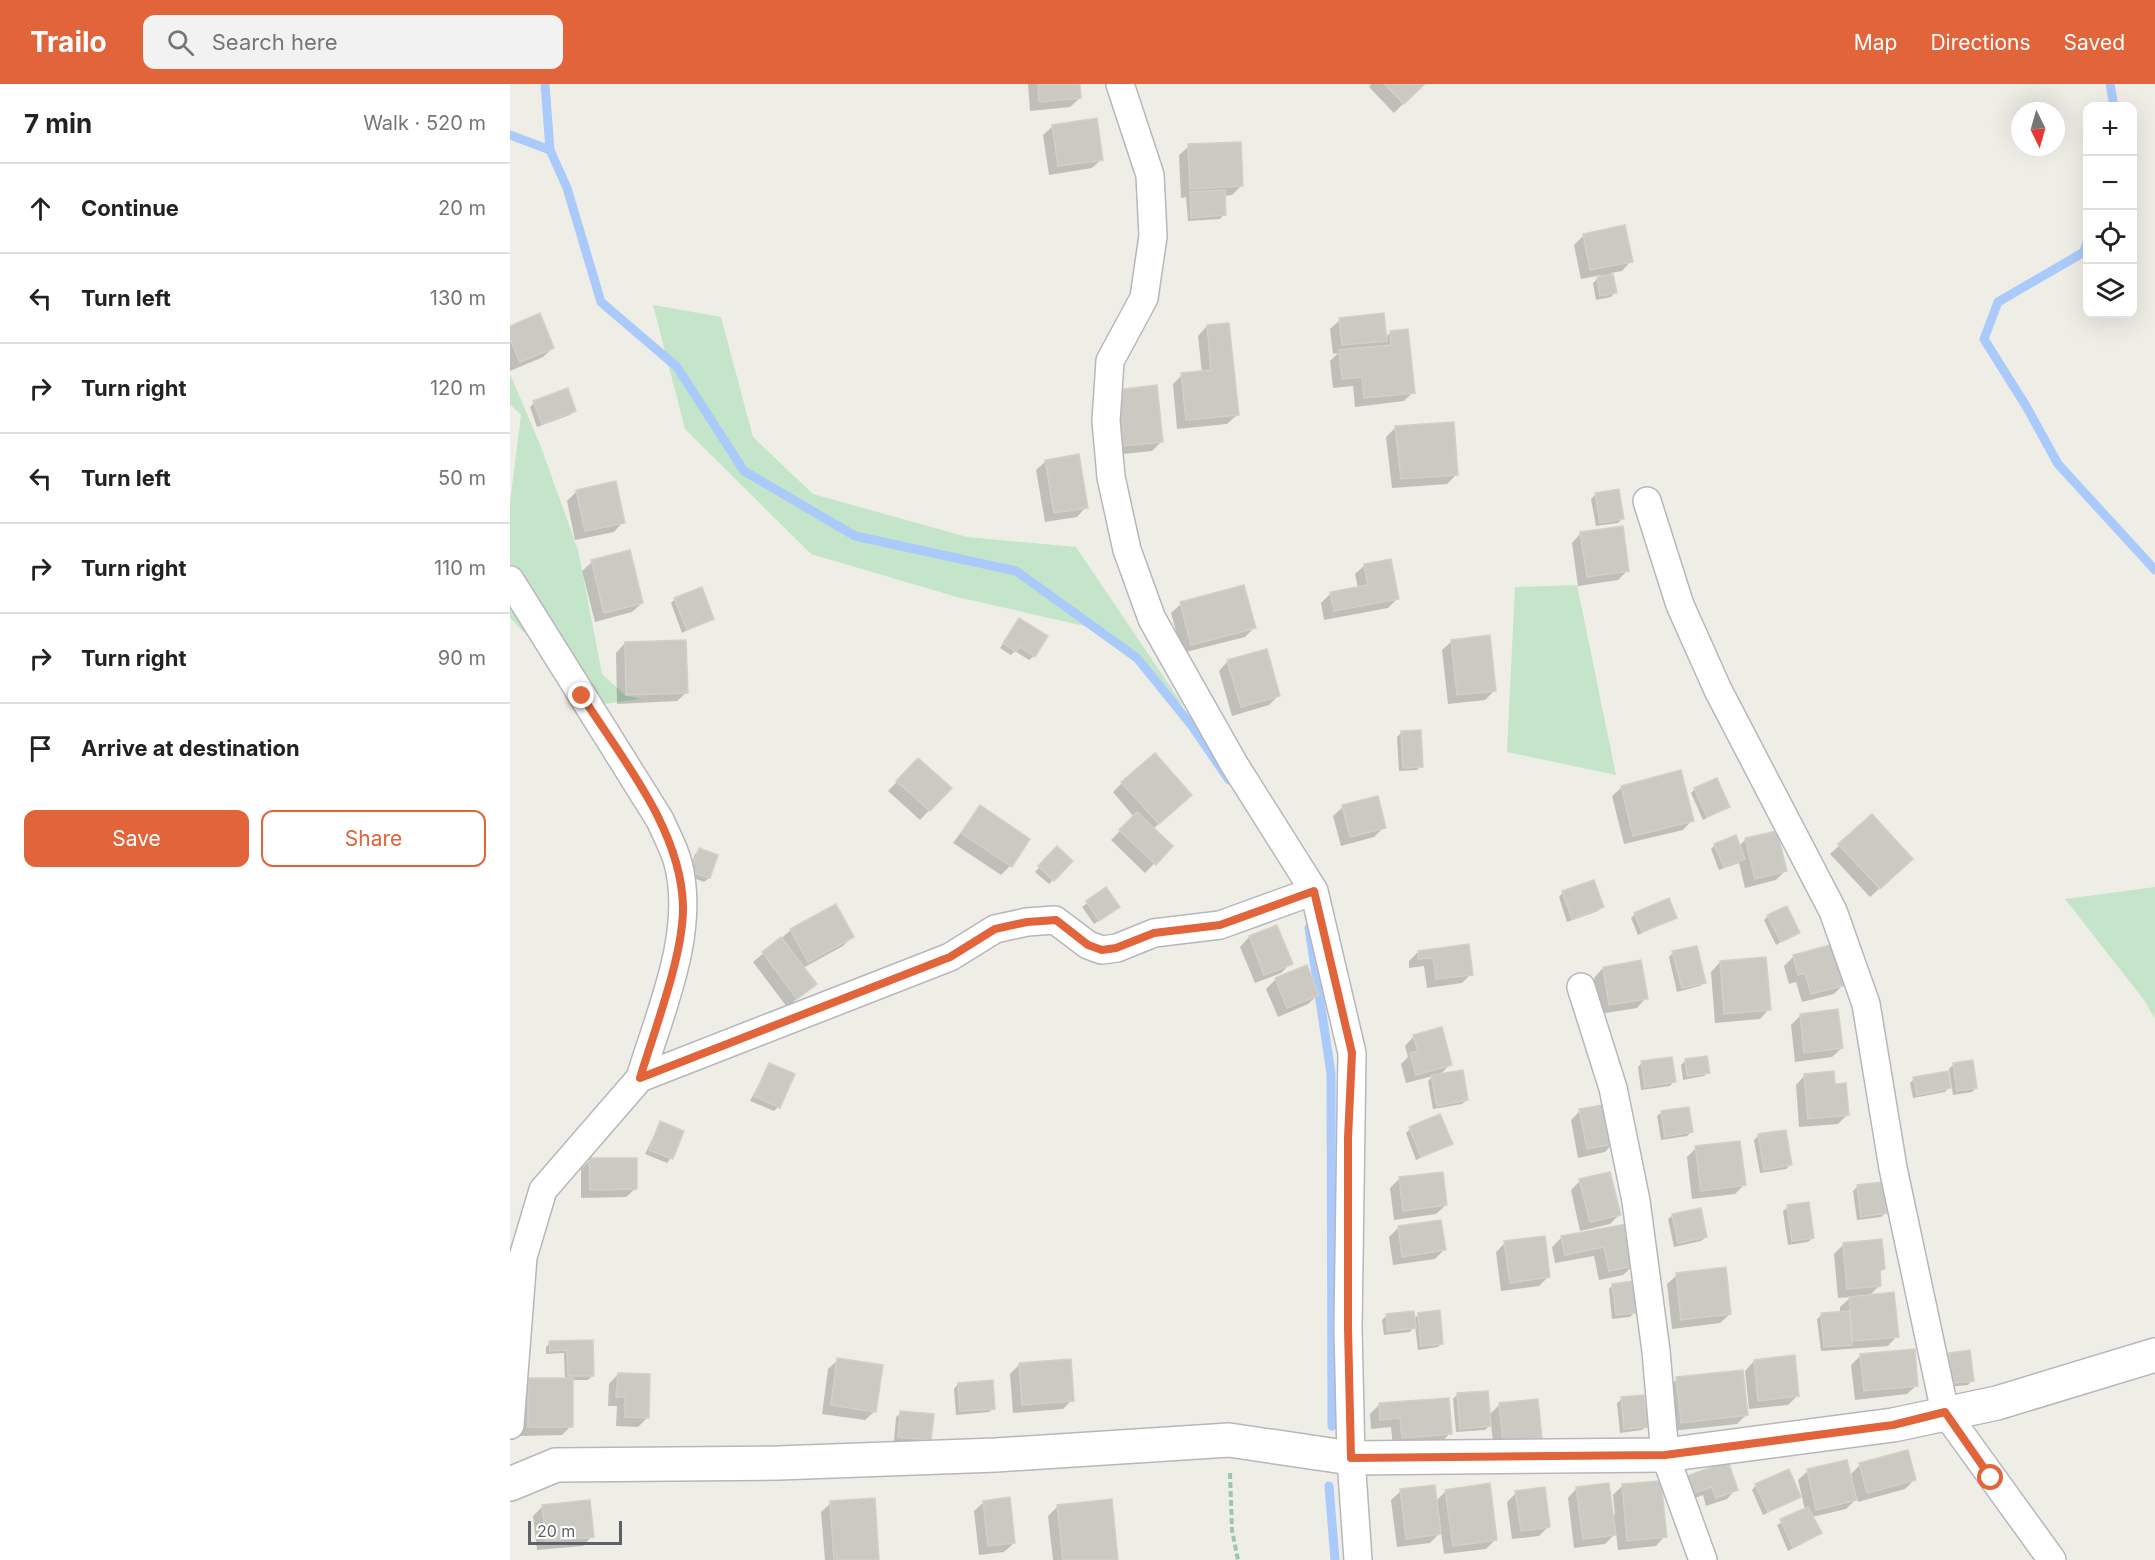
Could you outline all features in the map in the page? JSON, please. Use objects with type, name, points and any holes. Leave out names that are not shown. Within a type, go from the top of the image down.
[{"type":"street","points":[[1120,84],[1150,175],[1153,236],[1144,298],[1110,361],[1106,421],[1111,477],[1127,550],[1152,619],[1234,764],[1314,891],[1352,1053],[1348,1138],[1348,1328],[1351,1458],[1358,1560]]},
{"type":"street","points":[[1647,501],[1680,605],[1718,690],[1833,911],[1866,1004],[1893,1167],[1945,1412],[2052,1560]]},
{"type":"street","points":[[510,580],[660,820],[678,863],[683,908],[678,948],[640,1078],[543,1190],[523,1257],[510,1425]]},
{"type":"street","points":[[640,1078],[950,957],[995,929],[1027,922],[1056,920],[1088,945],[1102,950],[1116,948],[1154,933],[1220,925],[1314,891]]},
{"type":"street","points":[[1581,987],[1613,1088],[1636,1200],[1656,1351],[1665,1455],[1703,1560]]},
{"type":"street","points":[[510,1484],[556,1465],[778,1463],[973,1456],[1229,1440],[1351,1458],[1665,1455],[1893,1425],[1945,1412],[1997,1403],[2155,1355]]},
{"type":"path","points":[[1229,1440],[1232,1530],[1238,1560]]},
{"type":"green space","points":[[653,305],[721,317],[753,437],[813,494],[967,537],[1076,547],[1184,707],[1098,629],[957,597],[811,554],[685,429]]},
{"type":"green space","points":[[510,374],[541,447],[578,550],[602,674],[625,695],[640,699],[596,705],[510,618],[510,503],[521,415],[510,404]]},
{"type":"green space","points":[[1577,585],[1616,775],[1507,752],[1515,587]]},
{"type":"green space","points":[[2155,887],[2155,1019],[2144,1000],[2065,899]]},
{"type":"building","points":[[1038,84],[1080,84],[1081,98],[1039,102]]},
{"type":"building","points":[[1384,84],[1425,84],[1404,104]]},
{"type":"building","points":[[1097,118],[1103,160],[1058,166],[1052,125]]},
{"type":"building","points":[[1241,142],[1243,186],[1190,189],[1188,144]]},
{"type":"building","points":[[1225,190],[1226,215],[1191,218],[1190,192]]},
{"type":"building","points":[[1625,225],[1633,262],[1590,270],[1583,234]]},
{"type":"building","points":[[1613,274],[1617,293],[1600,296],[1597,277]]},
{"type":"building","points":[[540,313],[554,348],[520,362],[510,339],[510,326]]},
{"type":"building","points":[[1384,313],[1387,341],[1342,345],[1339,318]]},
{"type":"building","points":[[1229,323],[1239,415],[1186,420],[1181,373],[1211,370],[1207,325]]},
{"type":"building","points":[[1408,329],[1415,393],[1364,398],[1362,377],[1342,379],[1339,350],[1391,345],[1390,331]]},
{"type":"building","points":[[1157,385],[1163,442],[1122,446],[1116,390]]},
{"type":"building","points":[[568,388],[576,411],[542,424],[533,401]]},
{"type":"building","points":[[1454,422],[1458,475],[1401,479],[1395,426]]},
{"type":"building","points":[[1079,454],[1088,508],[1054,513],[1045,460]]},
{"type":"building","points":[[616,481],[625,523],[585,531],[576,490]]},
{"type":"building","points":[[1619,489],[1624,519],[1600,523],[1595,493]]},
{"type":"building","points":[[1623,526],[1629,571],[1587,577],[1580,532]]},
{"type":"building","points":[[630,550],[643,603],[604,613],[591,560]]},
{"type":"building","points":[[1391,559],[1399,599],[1334,611],[1330,592],[1368,585],[1364,564]]},
{"type":"building","points":[[1244,585],[1256,628],[1191,645],[1180,602]]},
{"type":"building","points":[[702,587],[714,619],[687,630],[674,598]]},
{"type":"building","points":[[1019,618],[1048,636],[1035,657],[1020,647],[1016,652],[1003,643]]},
{"type":"building","points":[[1490,635],[1496,691],[1457,695],[1451,640]]},
{"type":"building","points":[[686,640],[688,693],[626,695],[625,642]]},
{"type":"building","points":[[1267,649],[1280,696],[1241,707],[1227,660]]},
{"type":"building","points":[[1421,730],[1423,767],[1403,768],[1401,731]]},
{"type":"building","points":[[1155,753],[1192,795],[1159,824],[1121,782]]},
{"type":"building","points":[[918,758],[952,788],[930,811],[896,781]]},
{"type":"building","points":[[1681,770],[1694,821],[1633,836],[1621,786]]},
{"type":"building","points":[[1717,778],[1730,807],[1707,817],[1694,788]]},
{"type":"building","points":[[1378,796],[1386,828],[1350,837],[1342,805]]},
{"type":"building","points":[[980,805],[1030,839],[1012,867],[961,833]]},
{"type":"building","points":[[1137,812],[1173,846],[1156,865],[1119,830]]},
{"type":"building","points":[[1872,814],[1913,859],[1880,889],[1838,844]]},
{"type":"building","points":[[1777,831],[1787,871],[1755,879],[1745,838]]},
{"type":"building","points":[[1736,835],[1745,859],[1724,867],[1714,844]]},
{"type":"building","points":[[1057,846],[1073,861],[1054,881],[1038,866]]},
{"type":"building","points":[[699,848],[718,855],[710,878],[691,872]]},
{"type":"building","points":[[1594,880],[1604,907],[1572,919],[1562,891]]},
{"type":"building","points":[[1106,887],[1120,907],[1099,921],[1086,901]]},
{"type":"building","points":[[1669,898],[1677,918],[1642,932],[1634,913]]},
{"type":"building","points":[[836,904],[854,937],[808,962],[790,929]]},
{"type":"building","points":[[1787,906],[1800,933],[1781,942],[1767,915]]},
{"type":"building","points":[[1277,925],[1293,964],[1264,975],[1249,936]]},
{"type":"building","points":[[781,937],[817,984],[797,999],[762,952]]},
{"type":"building","points":[[1469,944],[1473,975],[1436,979],[1433,958],[1418,959],[1418,951]]},
{"type":"building","points":[[1834,944],[1846,985],[1811,994],[1805,973],[1798,975],[1793,955]]},
{"type":"building","points":[[1697,946],[1706,983],[1682,988],[1672,951]]},
{"type":"building","points":[[1766,957],[1771,1010],[1724,1014],[1720,961]]},
{"type":"building","points":[[1641,960],[1648,999],[1609,1005],[1603,967]]},
{"type":"building","points":[[1307,965],[1319,995],[1287,1008],[1275,978]]},
{"type":"building","points":[[1838,1009],[1843,1048],[1804,1053],[1800,1014]]},
{"type":"building","points":[[1442,1027],[1452,1065],[1416,1075],[1410,1053],[1418,1051],[1413,1035]]},
{"type":"building","points":[[1707,1056],[1710,1073],[1687,1076],[1685,1059]]},
{"type":"building","points":[[1672,1057],[1676,1082],[1645,1087],[1641,1061]]},
{"type":"building","points":[[1973,1060],[1977,1088],[1957,1091],[1953,1063]]},
{"type":"building","points":[[769,1063],[795,1074],[780,1108],[754,1096]]},
{"type":"building","points":[[1463,1070],[1468,1100],[1437,1106],[1431,1075]]},
{"type":"building","points":[[1834,1071],[1835,1084],[1846,1083],[1849,1115],[1808,1119],[1804,1074]]},
{"type":"building","points":[[1948,1071],[1951,1088],[1917,1095],[1913,1077]]},
{"type":"building","points":[[1608,1104],[1616,1143],[1587,1149],[1579,1109]]},
{"type":"building","points":[[1689,1107],[1693,1132],[1665,1137],[1661,1111]]},
{"type":"building","points":[[1440,1114],[1453,1144],[1421,1157],[1409,1127]]},
{"type":"building","points":[[660,1121],[684,1131],[673,1159],[649,1150]]},
{"type":"building","points":[[1786,1130],[1792,1165],[1764,1170],[1758,1134]]},
{"type":"building","points":[[1740,1141],[1746,1185],[1701,1191],[1695,1146]]},
{"type":"building","points":[[589,1158],[637,1158],[637,1189],[590,1190]]},
{"type":"building","points":[[1443,1172],[1447,1205],[1403,1211],[1399,1177]]},
{"type":"building","points":[[1610,1172],[1621,1215],[1590,1222],[1579,1179]]},
{"type":"building","points":[[1883,1182],[1887,1213],[1861,1217],[1857,1185]]},
{"type":"building","points":[[1809,1202],[1814,1238],[1792,1241],[1787,1205]]},
{"type":"building","points":[[1701,1208],[1707,1237],[1678,1243],[1672,1214]]},
{"type":"building","points":[[1441,1220],[1446,1250],[1402,1257],[1398,1226]]},
{"type":"building","points":[[1626,1224],[1634,1266],[1609,1271],[1604,1247],[1565,1255],[1561,1236]]},
{"type":"building","points":[[1545,1236],[1550,1277],[1510,1283],[1504,1241]]},
{"type":"building","points":[[1882,1239],[1885,1269],[1880,1270],[1881,1286],[1847,1289],[1843,1243]]},
{"type":"building","points":[[1726,1267],[1731,1314],[1681,1320],[1676,1273]]},
{"type":"building","points":[[1633,1281],[1636,1313],[1616,1315],[1612,1284]]},
{"type":"building","points":[[1894,1292],[1899,1337],[1853,1341],[1849,1297]]},
{"type":"building","points":[[1440,1310],[1443,1344],[1421,1346],[1418,1313]]},
{"type":"building","points":[[1414,1311],[1416,1328],[1388,1331],[1386,1314]]},
{"type":"building","points":[[1849,1311],[1852,1345],[1824,1347],[1821,1313]]},
{"type":"building","points":[[593,1340],[594,1376],[568,1376],[567,1350],[550,1351],[549,1341]]},
{"type":"building","points":[[1915,1349],[1918,1386],[1864,1391],[1860,1354]]},
{"type":"building","points":[[1970,1350],[1974,1381],[1952,1383],[1949,1353]]},
{"type":"building","points":[[1795,1355],[1799,1396],[1758,1401],[1754,1360]]},
{"type":"building","points":[[837,1358],[883,1365],[876,1412],[831,1405]]},
{"type":"building","points":[[1071,1359],[1074,1401],[1022,1405],[1019,1363]]},
{"type":"building","points":[[1743,1370],[1748,1415],[1681,1423],[1676,1377]]},
{"type":"building","points":[[618,1373],[650,1374],[649,1418],[625,1417],[625,1397],[616,1397]]},
{"type":"building","points":[[528,1378],[573,1378],[573,1427],[528,1427]]},
{"type":"building","points":[[993,1380],[995,1409],[960,1411],[958,1383]]},
{"type":"building","points":[[1488,1391],[1491,1426],[1460,1429],[1457,1393]]},
{"type":"building","points":[[1644,1395],[1648,1427],[1624,1429],[1621,1397]]},
{"type":"building","points":[[1449,1398],[1452,1434],[1402,1438],[1400,1418],[1380,1420],[1379,1403]]},
{"type":"building","points":[[1538,1399],[1542,1438],[1503,1442],[1499,1403]]},
{"type":"building","points":[[900,1411],[934,1414],[931,1440],[898,1437]]},
{"type":"building","points":[[1908,1450],[1916,1480],[1867,1493],[1859,1463]]},
{"type":"building","points":[[1847,1460],[1857,1500],[1816,1510],[1807,1469]]},
{"type":"building","points":[[1728,1461],[1738,1490],[1716,1498],[1712,1487],[1685,1496],[1679,1479]]},
{"type":"building","points":[[1789,1469],[1801,1497],[1768,1512],[1755,1484]]},
{"type":"building","points":[[1661,1481],[1667,1537],[1627,1541],[1622,1484]]},
{"type":"building","points":[[1490,1483],[1497,1540],[1453,1546],[1445,1490]]},
{"type":"building","points":[[1609,1483],[1616,1535],[1583,1539],[1576,1487]]},
{"type":"building","points":[[1435,1485],[1441,1534],[1406,1539],[1400,1489]]},
{"type":"building","points":[[1545,1487],[1550,1527],[1521,1531],[1515,1491]]},
{"type":"building","points":[[1010,1497],[1015,1543],[988,1546],[983,1501]]},
{"type":"building","points":[[875,1498],[879,1560],[834,1560],[830,1501]]},
{"type":"building","points":[[1112,1499],[1118,1560],[1063,1560],[1057,1505]]},
{"type":"building","points":[[590,1500],[594,1537],[546,1541],[542,1505]]},
{"type":"building","points":[[1808,1507],[1822,1533],[1793,1548],[1780,1519]]},
{"type":"waterway","points":[[545,84],[550,150]]},
{"type":"waterway","points":[[2110,84],[2113,102]]},
{"type":"waterway","points":[[510,135],[550,150],[567,188],[601,302],[677,367],[744,471],[855,536],[1016,571],[1137,658],[1192,726],[1229,780]]},
{"type":"waterway","points":[[2083,253],[1998,302],[1984,339],[2026,406],[2058,464],[2155,570]]},
{"type":"waterway","points":[[1309,928],[1331,1073],[1332,1426]]},
{"type":"waterway","points":[[1329,1486],[1335,1560]]},
{"type":"route","points":[[582,696],[660,820],[678,863],[683,908],[678,948],[640,1078],[950,957],[995,929],[1027,922],[1056,920],[1074,931],[1088,945],[1102,950],[1116,948],[1154,933],[1220,925],[1314,891],[1352,1053],[1348,1138],[1351,1458],[1665,1455],[1893,1425],[1945,1412],[1991,1478]]}]
